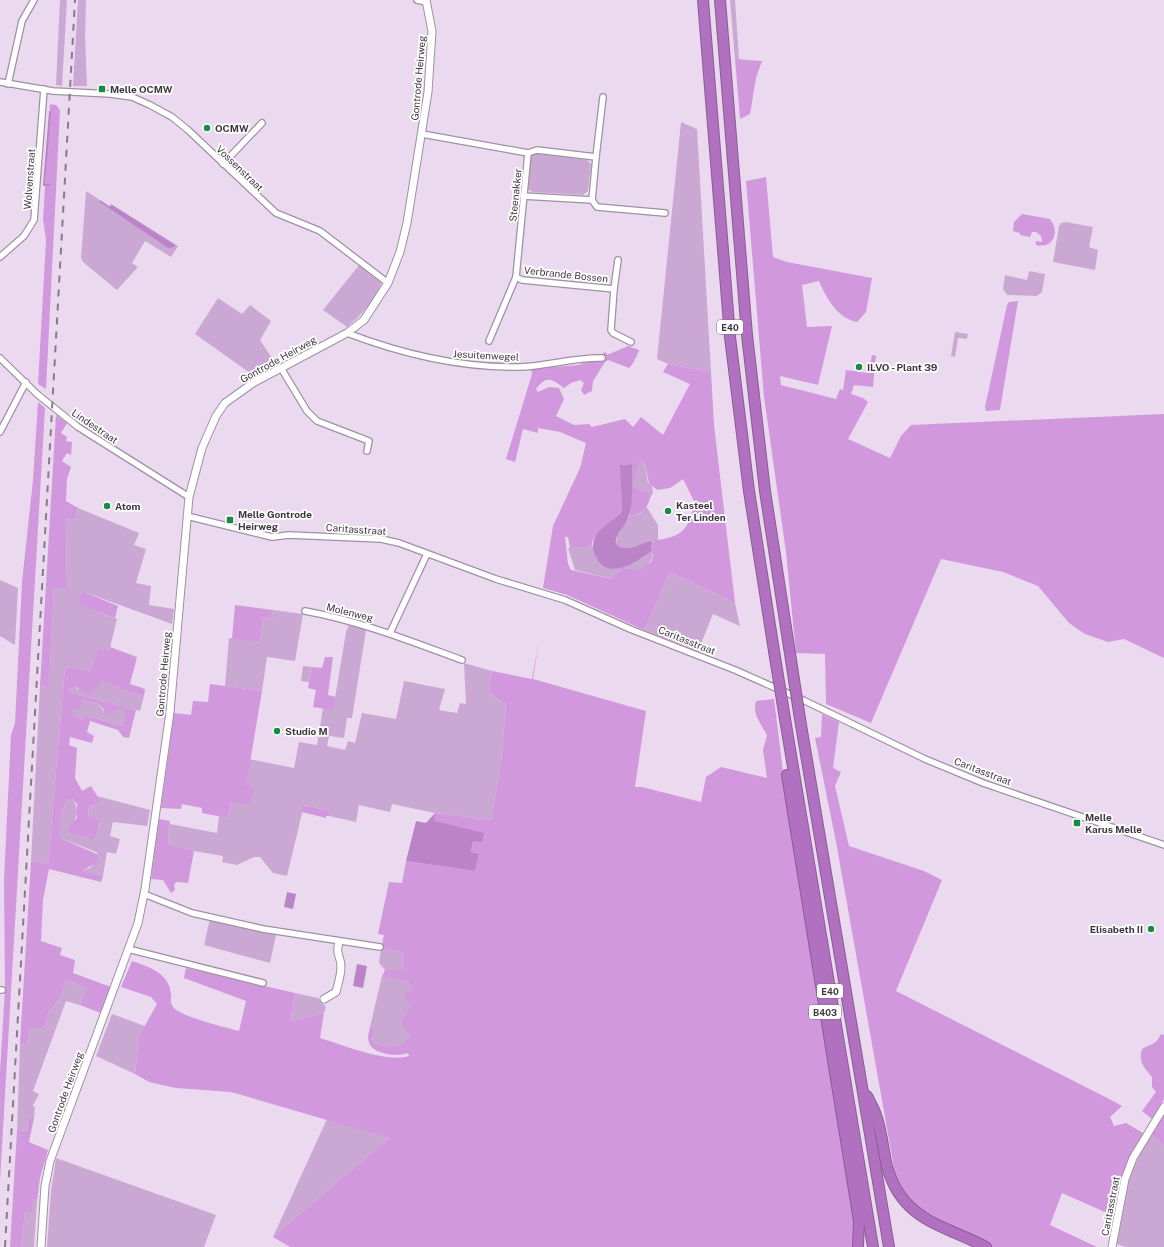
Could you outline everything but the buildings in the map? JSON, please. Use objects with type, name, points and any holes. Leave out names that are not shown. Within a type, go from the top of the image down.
[{"type":"highway","name":"E40","points":[[704,0],[730,337],[749,491],[787,735],[873,1247]]},
{"type":"highway","name":"E40","points":[[720,0],[747,334],[765,491],[800,719],[889,1247]]},
{"type":"highway","name":"B403","points":[[787,735],[787,777],[858,1221],[858,1247]]},
{"type":"highway","points":[[862,1087],[876,1116],[888,1168],[900,1198],[912,1210],[926,1219],[986,1247]]},
{"type":"street","points":[[8,84],[22,21],[34,0]]},
{"type":"street","name":"Gontrode Heirweg","points":[[41,1247],[45,1186],[50,1161],[138,923],[144,894],[170,712],[189,497],[202,448],[221,408],[238,393],[347,333],[364,320],[388,283],[400,252],[406,230],[428,92],[432,31],[426,1],[417,0]]},
{"type":"street","name":"Vossenstraat","points":[[0,82],[44,89],[125,96],[150,105],[172,117],[276,213],[320,231],[388,283]]},
{"type":"street","name":"Wolvenstraat","points":[[0,257],[24,236],[34,220],[44,89]]},
{"type":"street","points":[[603,97],[592,200],[597,207],[665,213]]},
{"type":"street","points":[[223,164],[262,123]]},
{"type":"street","points":[[422,134],[528,153],[537,150],[596,157]]},
{"type":"street","name":"Steenakker","points":[[489,341],[516,278],[528,153]]},
{"type":"street","points":[[523,196],[592,200]]},
{"type":"street","name":"Verbrande Bossen","points":[[618,260],[611,330],[613,333],[631,342]]},
{"type":"street","name":"Verbrande Bossen","points":[[516,278],[522,280],[614,289]]},
{"type":"street","name":"Jesuitenwegel","points":[[347,333],[368,341],[449,362],[482,366],[535,366],[591,358],[602,358]]},
{"type":"street","name":"Lindestraat","points":[[0,358],[78,428],[189,497]]},
{"type":"street","points":[[281,368],[307,411],[317,421],[369,441],[367,451]]},
{"type":"street","points":[[0,432],[26,382]]},
{"type":"street","name":"Caritasstraat","points":[[187,516],[272,537],[289,535],[381,539],[496,579],[565,600],[630,629],[728,667],[806,701],[926,759],[983,783],[1164,845]]},
{"type":"street","points":[[390,633],[427,554]]},
{"type":"street","name":"Molenweg","points":[[305,611],[342,618],[390,633],[462,660]]},
{"type":"street","points":[[144,894],[160,899],[192,913],[263,929],[339,942],[380,947]]},
{"type":"street","points":[[324,999],[336,992],[341,968],[336,951],[339,942]]},
{"type":"street","points":[[128,949],[263,983]]},
{"type":"street","name":"Caritasstraat","points":[[1112,1247],[1125,1179],[1133,1158],[1164,1107]]},
{"type":"shaded area","points":[[60,0],[67,0],[62,86],[56,85]]},
{"type":"shaded area","points":[[78,0],[86,0],[85,37],[87,86],[73,86]]},
{"type":"shaded area","points":[[730,0],[735,0],[739,59],[735,59]]},
{"type":"shaded area","points":[[735,59],[762,61],[756,78],[750,114],[740,119]]},
{"type":"shaded area","points":[[50,104],[56,105],[60,110],[46,389],[38,384],[46,240],[43,219]]},
{"type":"shaded area","points":[[681,122],[697,129],[711,372],[668,364],[657,359]]},
{"type":"shaded area","points":[[535,153],[587,160],[591,164],[588,191],[583,195],[532,192],[528,189],[531,156]]},
{"type":"shaded area","points":[[766,177],[773,257],[787,262],[872,278],[866,312],[857,322],[850,320],[838,312],[829,301],[819,281],[802,285],[807,327],[832,326],[818,385],[780,376],[781,385],[836,399],[840,389],[843,390],[846,370],[868,373],[872,355],[876,356],[873,387],[854,385],[851,394],[863,398],[868,402],[848,439],[890,458],[901,436],[911,425],[1164,414],[1164,658],[1124,639],[1108,642],[1085,634],[1069,623],[1038,586],[1003,572],[941,559],[871,723],[826,704],[825,654],[796,653],[786,552],[764,397],[746,181]]},
{"type":"shaded area","points":[[86,191],[109,206],[111,204],[178,246],[171,257],[145,241],[132,263],[138,267],[117,290],[83,262],[81,258]]},
{"type":"shaded area","points":[[100,200],[110,207],[112,205],[175,245],[174,247],[168,248],[100,202]]},
{"type":"shaded area","points":[[1022,214],[1050,219],[1055,229],[1054,238],[1051,242],[1042,246],[1036,245],[1036,241],[1042,242],[1041,236],[1036,232],[1032,232],[1030,237],[1020,235],[1020,233],[1013,231],[1014,222]]},
{"type":"shaded area","points":[[1066,222],[1093,227],[1089,247],[1098,250],[1095,270],[1053,262],[1059,226],[1061,223]]},
{"type":"shaded area","points":[[360,264],[381,283],[372,301],[347,327],[323,310]]},
{"type":"shaded area","points":[[1029,271],[1045,274],[1042,292],[1037,296],[1007,295],[1003,289],[1005,275],[1027,280]]},
{"type":"shaded area","points":[[218,298],[242,314],[250,305],[271,321],[260,340],[276,364],[257,378],[195,334]]},
{"type":"shaded area","points":[[1018,301],[1000,410],[986,411],[985,407],[1007,305],[1009,302]]},
{"type":"shaded area","points":[[955,332],[968,334],[967,339],[958,338],[955,357],[951,356]]},
{"type":"shaded area","points":[[628,346],[639,350],[635,360],[629,368],[608,360],[605,362],[593,381],[592,391],[584,395],[581,390],[584,383],[580,380],[571,383],[564,388],[556,382],[546,380],[536,389],[538,392],[549,387],[559,388],[564,399],[556,416],[574,425],[589,424],[592,427],[625,419],[633,427],[641,417],[663,435],[690,384],[663,372],[668,364],[711,372],[714,425],[735,603],[670,572],[644,630],[567,595],[543,588],[553,526],[580,468],[586,443],[560,432],[538,428],[538,433],[523,429],[515,462],[506,459],[532,374],[531,369],[579,365],[606,352],[607,355]],"holes":[[[640,461],[644,461],[649,483],[657,490],[670,488],[683,479],[695,503],[687,525],[679,534],[665,539],[656,540],[651,546],[653,556],[651,562],[637,571],[633,569],[623,569],[612,579],[571,570],[568,564],[565,537],[568,537],[570,548],[591,546],[594,538],[622,511],[621,465],[632,464],[631,504],[629,516],[633,516],[641,512],[647,506],[650,494],[632,486]]]},
{"type":"shaded area","points":[[38,402],[45,408],[0,1181],[0,1072],[5,989],[4,879],[11,735],[15,723],[22,582],[33,480]]},
{"type":"shaded area","points":[[56,415],[67,423],[61,433],[67,437],[66,441],[72,442],[71,455],[67,453],[62,461],[71,467],[67,479],[66,501],[78,508],[75,520],[66,518],[67,589],[54,588],[49,687],[40,686]]},
{"type":"shaded area","points":[[639,461],[644,461],[648,483],[652,485],[653,493],[650,498],[649,494],[632,486]]},
{"type":"shaded area","points":[[632,464],[631,507],[626,523],[616,538],[616,544],[620,547],[628,548],[649,541],[653,543],[651,546],[652,551],[631,564],[615,569],[608,568],[601,564],[596,557],[593,549],[593,542],[599,532],[622,511],[620,465]]},
{"type":"shaded area","points":[[646,506],[658,525],[658,539],[653,543],[649,541],[628,548],[620,547],[616,544],[617,536],[629,516],[639,514]]},
{"type":"shaded area","points":[[78,508],[139,533],[134,545],[146,549],[136,583],[151,586],[149,605],[174,609],[172,624],[84,592],[80,605],[117,619],[109,652],[93,671],[65,667],[48,864],[31,861],[40,686],[49,687],[54,588],[67,589],[66,518],[75,520]]},
{"type":"shaded area","points":[[592,545],[597,559],[641,559],[652,551],[652,558],[651,561],[637,571],[628,569],[612,579],[575,570],[568,548]]},
{"type":"shaded area","points":[[670,572],[735,603],[740,626],[713,614],[698,651],[644,630]]},
{"type":"shaded area","points":[[0,580],[18,588],[15,645],[0,636]]},
{"type":"shaded area","points":[[84,592],[118,606],[115,618],[79,605],[80,594]]},
{"type":"shaded area","points":[[235,605],[273,610],[272,618],[263,617],[260,642],[232,639]]},
{"type":"shaded area","points":[[273,610],[303,614],[295,661],[267,657],[262,691],[225,686],[229,638],[260,642],[263,617],[272,618]]},
{"type":"shaded area","points":[[349,625],[366,630],[352,718],[347,718],[344,738],[329,736],[327,746],[345,750],[348,741],[355,743],[362,713],[396,719],[404,681],[445,689],[439,710],[457,713],[460,703],[466,704],[464,663],[492,671],[488,692],[506,704],[501,763],[491,820],[435,813],[392,804],[390,812],[359,805],[356,822],[329,816],[330,811],[304,805],[287,876],[273,873],[260,857],[254,857],[237,865],[222,862],[223,856],[194,851],[169,844],[168,838],[170,824],[217,833],[219,816],[228,818],[231,802],[246,786],[249,759],[294,768],[299,742],[317,745],[323,708],[333,710],[346,632]]},
{"type":"shaded area","points":[[539,641],[533,679],[646,711],[635,787],[642,787],[701,802],[706,777],[721,767],[767,778],[763,750],[767,735],[756,715],[755,706],[756,701],[774,699],[784,780],[857,1228],[855,1247],[290,1247],[273,1237],[389,1138],[231,1092],[176,1088],[149,1082],[135,1074],[139,1036],[157,1004],[151,997],[121,987],[132,961],[152,969],[163,976],[170,987],[172,1006],[180,1012],[196,1019],[239,1031],[246,1001],[184,978],[186,968],[295,993],[290,1021],[324,1013],[320,1038],[352,1049],[377,1055],[399,1058],[409,1056],[408,1053],[393,1055],[376,1050],[369,1043],[368,1039],[370,1027],[374,1028],[372,1038],[374,1043],[385,1046],[390,1047],[398,1045],[411,1036],[401,1022],[411,1007],[404,996],[412,989],[408,982],[382,976],[385,970],[404,970],[402,951],[381,949],[384,935],[378,934],[389,882],[402,883],[406,861],[475,871],[479,854],[471,852],[473,841],[433,821],[435,813],[491,820],[501,763],[506,704],[488,692],[492,671],[532,679]]},
{"type":"shaded area","points":[[110,647],[137,657],[130,684],[145,689],[144,696],[119,689],[119,687],[102,680],[93,693],[86,695],[75,686],[70,686],[69,692],[136,710],[129,738],[123,737],[118,730],[90,721],[87,732],[94,736],[92,743],[70,737],[69,745],[77,748],[75,778],[82,791],[91,786],[101,802],[89,807],[88,816],[100,822],[95,840],[68,832],[68,827],[77,818],[77,804],[72,799],[68,799],[60,816],[60,838],[99,855],[96,863],[82,871],[103,876],[101,882],[49,869],[43,900],[41,941],[62,948],[60,955],[75,960],[73,973],[111,987],[101,1013],[80,1005],[87,988],[66,979],[60,998],[48,1013],[46,1024],[42,1028],[30,1028],[27,1045],[20,1044],[31,861],[48,864],[65,667],[92,671],[98,650],[109,652]],"holes":[[[82,700],[99,704],[106,713],[123,709],[125,715],[122,726],[85,715],[84,719],[73,716],[74,708],[79,710]]]},
{"type":"shaded area","points":[[325,657],[333,657],[328,695],[336,697],[333,710],[313,707],[316,690],[308,688],[312,667],[322,668]]},
{"type":"shaded area","points":[[303,666],[312,667],[309,682],[301,681]]},
{"type":"shaded area","points":[[102,679],[119,687],[119,689],[144,696],[140,711],[69,692],[70,686],[75,686],[78,690]]},
{"type":"shaded area","points":[[210,684],[262,691],[246,786],[254,788],[250,805],[231,802],[228,818],[202,813],[202,808],[182,804],[181,809],[161,808],[174,713],[191,715],[193,701],[208,702]]},
{"type":"shaded area","points":[[82,700],[99,704],[103,711],[123,709],[125,715],[122,726],[85,715],[84,719],[73,716],[74,708]]},
{"type":"shaded area","points":[[822,714],[839,722],[833,768],[841,772],[835,786],[849,846],[924,871],[942,880],[896,991],[1122,1106],[1110,1117],[1114,1126],[1126,1123],[1143,1133],[1122,1175],[1114,1216],[1062,1193],[1050,1225],[1097,1247],[989,1247],[912,1204],[896,1179],[836,842],[815,738],[821,737]]},
{"type":"shaded area","points":[[97,796],[150,810],[147,826],[113,822],[110,836],[120,839],[116,854],[107,852],[103,876],[81,871],[90,868],[99,855],[96,852],[60,838],[60,816],[68,799],[72,799],[76,805],[77,811],[73,823],[95,840],[100,823],[88,816],[89,807],[101,802]]},
{"type":"shaded area","points":[[303,805],[330,811],[329,816],[326,816],[326,818],[302,812]]},
{"type":"shaded area","points":[[435,813],[434,821],[484,833],[482,842],[473,841],[471,852],[479,854],[475,871],[406,861],[416,821],[426,823]]},
{"type":"shaded area","points":[[159,819],[170,821],[168,838],[169,844],[194,851],[188,883],[176,882],[174,885],[175,890],[171,893],[163,880],[151,879]]},
{"type":"shaded area","points":[[287,892],[296,894],[293,909],[284,907]]},
{"type":"shaded area","points":[[210,919],[276,935],[270,963],[204,945]]},
{"type":"shaded area","points":[[381,949],[402,951],[404,970],[385,970],[379,963]]},
{"type":"shaded area","points":[[357,964],[367,966],[363,988],[353,986]]},
{"type":"shaded area","points":[[382,976],[408,982],[412,989],[411,1036],[402,1043],[390,1047],[374,1043],[372,1038],[373,1028],[370,1027]]},
{"type":"shaded area","points":[[66,979],[87,988],[80,1005],[66,1001],[33,1091],[39,1094],[33,1105],[33,1107],[35,1106],[34,1118],[28,1118],[27,1131],[17,1130],[20,1044],[27,1045],[30,1028],[42,1028],[46,1024],[48,1013],[60,998]]},
{"type":"shaded area","points":[[295,993],[318,998],[326,1007],[324,1013],[290,1021]]},
{"type":"shaded area","points":[[112,1014],[145,1026],[139,1036],[135,1074],[96,1056]]},
{"type":"shaded area","points":[[1161,1034],[1164,1035],[1164,1099],[1152,1119],[1142,1111],[1156,1092],[1152,1087],[1152,1077],[1142,1064],[1141,1054],[1142,1049],[1155,1042]]},
{"type":"shaded area","points":[[1164,1113],[1164,1146],[1151,1134]]},
{"type":"shaded area","points":[[28,1118],[34,1118],[29,1142],[48,1150],[40,1178],[37,1201],[32,1199],[32,1212],[25,1211],[21,1247],[10,1247],[17,1130],[27,1131]]},
{"type":"shaded area","points":[[327,1119],[389,1138],[273,1237]]},
{"type":"shaded area","points":[[1151,1134],[1164,1146],[1164,1247],[1125,1247],[1117,1244],[1128,1183],[1133,1168]]},
{"type":"shaded area","points":[[56,1158],[216,1215],[204,1247],[47,1247],[51,1191]]},
{"type":"shaded area","points":[[32,1199],[37,1201],[34,1247],[21,1247],[25,1211]]},
{"type":"waterway","points":[[49,185],[44,185],[50,112]]},
{"type":"railway","points":[[5,1247],[75,0]]},
{"type":"place","name":"Melle OCMW","points":[[102,89]]},
{"type":"place","name":"OCMW","points":[[207,128]]},
{"type":"place","name":"ILVO - Plant 39","points":[[859,367]]},
{"type":"place","name":"Atom","points":[[107,506]]},
{"type":"place","name":"Kasteel Ter Linden","points":[[668,511]]},
{"type":"place","name":"Melle Gontrode Heirweg","points":[[230,520]]},
{"type":"place","name":"Studio M","points":[[277,731]]},
{"type":"place","name":"Melle Karus Melle","points":[[1077,823]]},
{"type":"place","name":"Elisabeth II","points":[[1151,929]]}]
